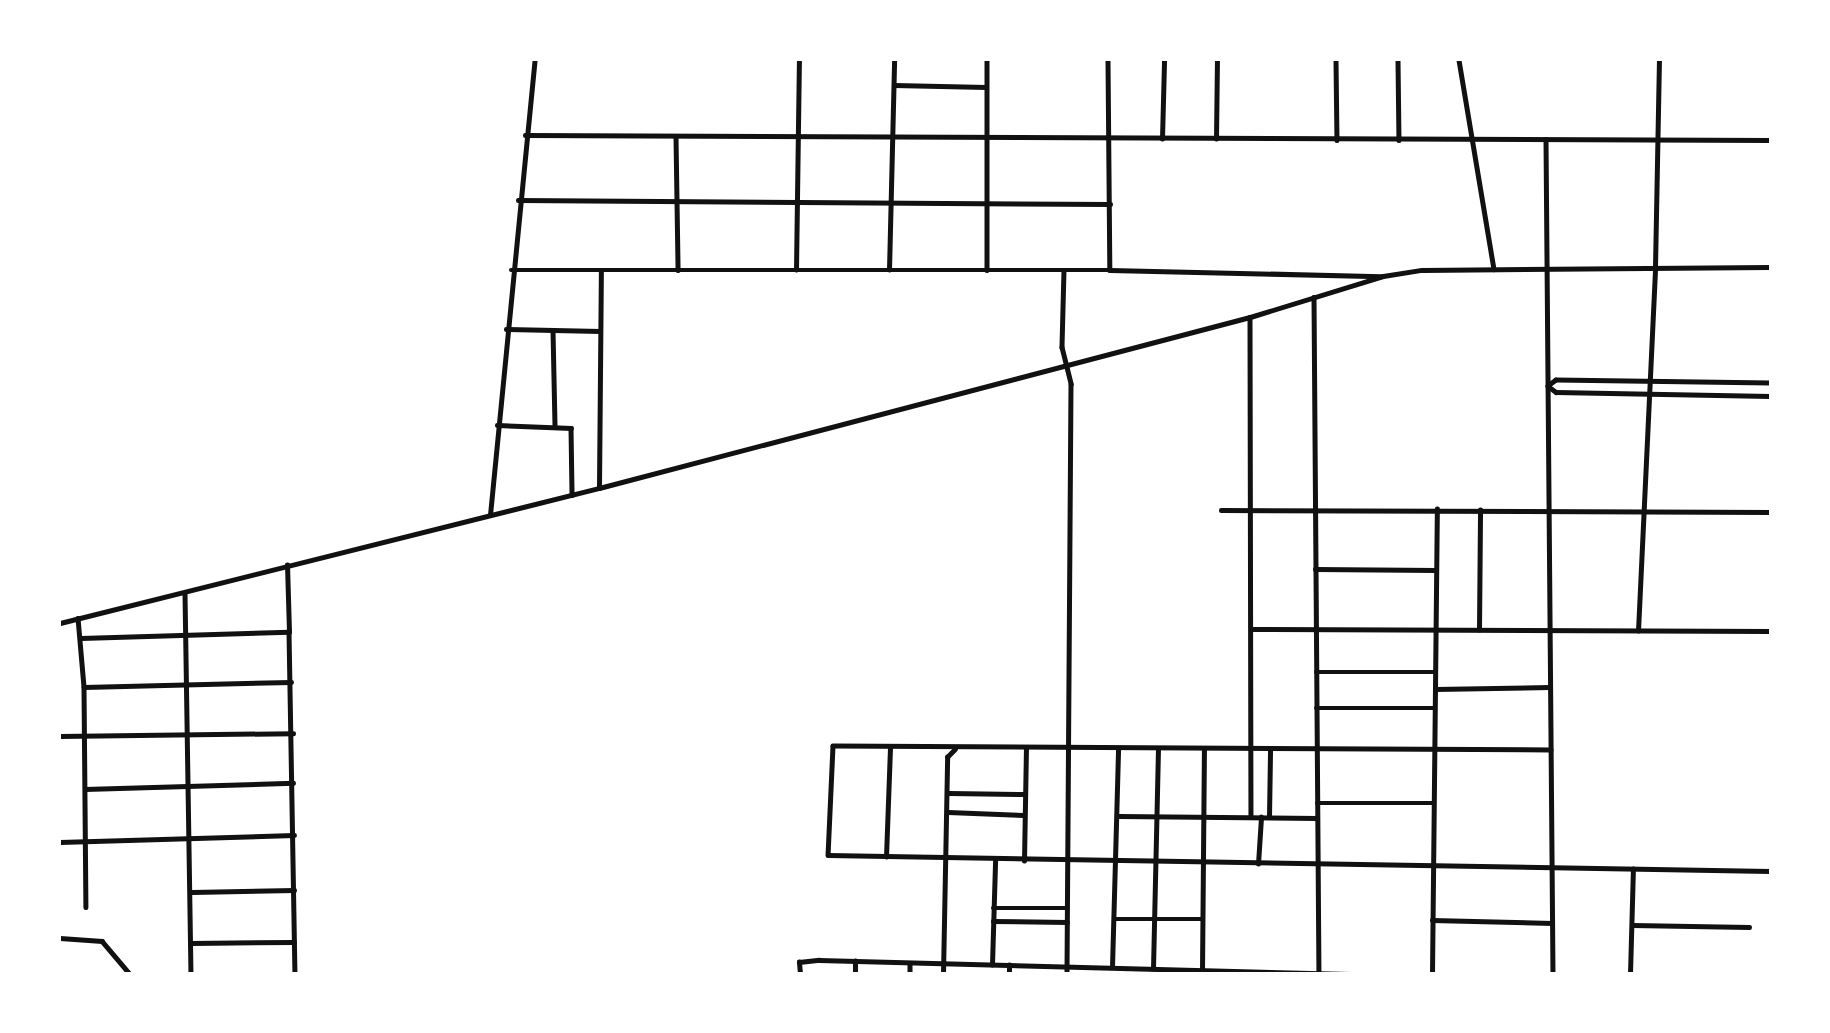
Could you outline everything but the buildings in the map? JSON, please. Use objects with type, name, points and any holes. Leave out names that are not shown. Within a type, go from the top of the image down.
[{"type":"street","points":[[490,515],[511,270],[535,60]]},
{"type":"street","points":[[796,270],[799,60]]},
{"type":"street","points":[[889,270],[894,60]]},
{"type":"street","points":[[987,60],[987,270]]},
{"type":"street","points":[[1108,60],[1110,270]]},
{"type":"street","points":[[1162,139],[1164,60]]},
{"type":"street","points":[[1216,139],[1217,60]]},
{"type":"street","points":[[1336,60],[1337,140]]},
{"type":"street","points":[[1398,60],[1399,140]]},
{"type":"street","points":[[1459,60],[1494,269]]},
{"type":"street","points":[[1638,631],[1655,267],[1659,60]]},
{"type":"street","points":[[894,85],[986,87]]},
{"type":"street","points":[[525,135],[892,135],[1471,141],[1770,140]]},
{"type":"street","points":[[676,137],[678,270]]},
{"type":"street","points":[[1546,139],[1553,974]]},
{"type":"street","points":[[518,200],[1110,204]]},
{"type":"street","points":[[60,623],[599,488],[1250,317],[1382,276],[1422,270],[1770,267]]},
{"type":"street","points":[[511,270],[1110,270],[1382,276]]},
{"type":"street","points":[[1064,270],[1062,346],[1071,384],[1067,974]]},
{"type":"street","points":[[599,488],[601,271]]},
{"type":"street","points":[[1314,296],[1319,973]]},
{"type":"street","points":[[1250,317],[1251,817]]},
{"type":"street","points":[[506,328],[600,331]]},
{"type":"street","points":[[553,330],[555,425]]},
{"type":"street","points":[[1548,386],[1556,380],[1770,383]]},
{"type":"street","points":[[1548,386],[1556,392],[1770,396]]},
{"type":"street","points":[[497,425],[567,425],[573,432],[572,495]]},
{"type":"street","points":[[1432,974],[1437,509]]},
{"type":"street","points":[[1221,510],[1770,512]]},
{"type":"street","points":[[1479,630],[1480,510]]},
{"type":"street","points":[[287,565],[293,733],[295,974]]},
{"type":"street","points":[[1315,569],[1436,570]]},
{"type":"street","points":[[185,593],[192,892],[191,974]]},
{"type":"street","points":[[78,618],[84,687],[86,906]]},
{"type":"street","points":[[1251,629],[1770,631]]},
{"type":"street","points":[[80,638],[289,632]]},
{"type":"street","points":[[1316,672],[1435,672]]},
{"type":"street","points":[[84,687],[188,682],[291,682]]},
{"type":"street","points":[[1435,689],[1550,687]]},
{"type":"street","points":[[1316,708],[1435,708]]},
{"type":"street","points":[[60,736],[293,733]]},
{"type":"street","points":[[1551,750],[956,749],[833,746],[828,855],[995,861],[1770,871]]},
{"type":"street","points":[[886,857],[890,748]]},
{"type":"street","points":[[943,974],[949,793],[947,757],[956,749]]},
{"type":"street","points":[[1024,861],[1026,749]]},
{"type":"street","points":[[1112,967],[1119,816],[1118,749]]},
{"type":"street","points":[[1153,969],[1158,749]]},
{"type":"street","points":[[1202,973],[1204,749]]},
{"type":"street","points":[[1269,817],[1270,750]]},
{"type":"street","points":[[85,789],[293,783]]},
{"type":"street","points":[[949,793],[1025,794]]},
{"type":"street","points":[[1317,803],[1434,803]]},
{"type":"street","points":[[948,812],[1024,814]]},
{"type":"street","points":[[1119,816],[1317,818]]},
{"type":"street","points":[[1258,864],[1261,817]]},
{"type":"street","points":[[60,842],[189,836],[294,835]]},
{"type":"street","points":[[992,965],[995,861]]},
{"type":"street","points":[[1630,974],[1633,869]]},
{"type":"street","points":[[192,892],[294,890]]},
{"type":"street","points":[[993,908],[1067,908]]},
{"type":"street","points":[[1115,919],[1203,919]]},
{"type":"street","points":[[1432,920],[1552,923]]},
{"type":"street","points":[[993,921],[1067,922]]},
{"type":"street","points":[[1632,925],[1749,927]]},
{"type":"street","points":[[60,937],[102,941],[130,974]]},
{"type":"street","points":[[191,943],[294,942]]},
{"type":"street","points":[[800,974],[799,961],[1067,964],[1202,973],[1350,974]]},
{"type":"street","points":[[855,961],[855,974]]},
{"type":"street","points":[[910,963],[910,974]]},
{"type":"street","points":[[1009,965],[1009,974]]}]
